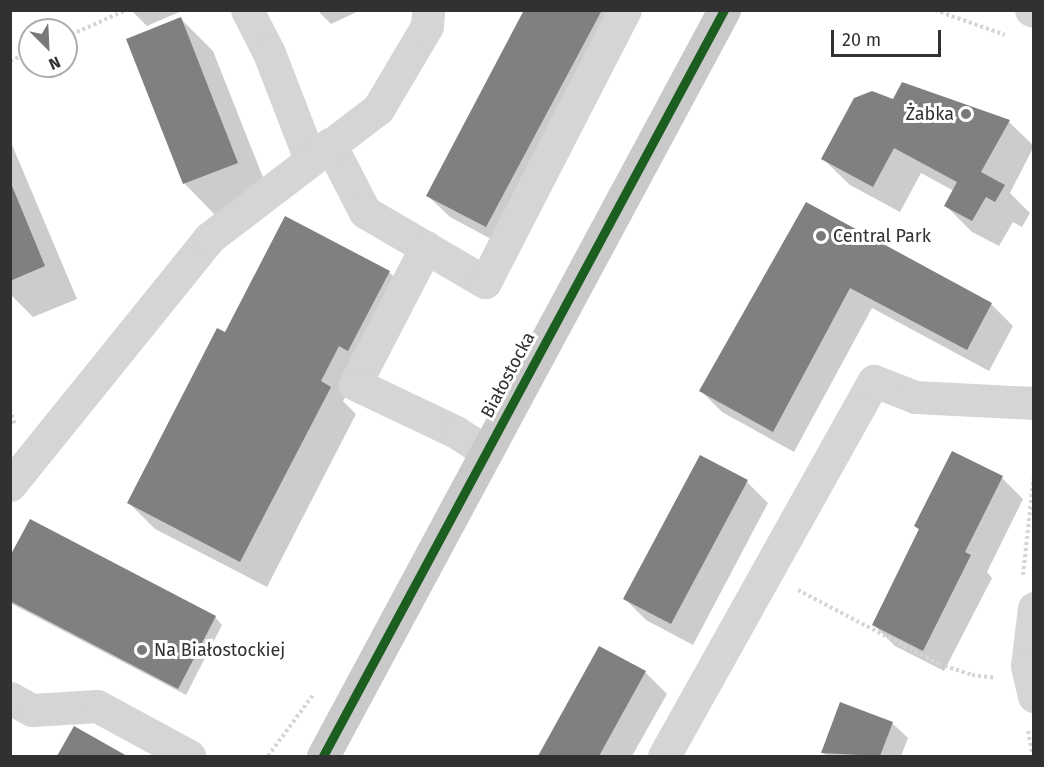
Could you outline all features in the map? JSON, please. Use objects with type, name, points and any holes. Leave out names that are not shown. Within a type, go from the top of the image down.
[{"type":"main road","name":"Białostocka","points":[[323,756],[724,10]]},
{"type":"lane","points":[[247,10],[320,152],[365,212],[485,282],[625,10]]},
{"type":"lane","points":[[10,485],[209,237],[378,109],[427,26],[428,10]]},
{"type":"lane","points":[[426,247],[355,384],[456,432],[485,451]]},
{"type":"lane","points":[[664,756],[768,574],[874,381],[915,397],[1034,403]]},
{"type":"lane","points":[[1026,684],[1034,608]]},
{"type":"lane","points":[[10,698],[32,710],[97,706],[189,756]]},
{"type":"path","points":[[78,32],[126,10]]},
{"type":"path","points":[[935,10],[1012,38]]},
{"type":"path","points":[[768,574],[939,664],[972,675],[1026,684]]},
{"type":"building","points":[[524,10],[602,10],[486,227],[426,196]]},
{"type":"building","points":[[181,17],[238,163],[183,184],[126,39]]},
{"type":"building","points":[[902,82],[1010,120],[981,172],[1005,185],[995,202],[986,197],[972,221],[944,206],[957,182],[894,148],[873,187],[821,159],[854,98],[872,91],[893,99]]},
{"type":"building","points":[[10,181],[45,266],[10,281]]},
{"type":"building","points":[[806,202],[992,303],[967,350],[850,288],[773,432],[699,391]]},
{"type":"building","points":[[285,216],[390,271],[348,351],[339,346],[321,381],[331,387],[240,562],[127,503],[217,328],[225,332]]},
{"type":"building","points":[[952,451],[1003,476],[965,552],[971,555],[923,651],[872,625],[919,529],[914,526]]},
{"type":"building","points":[[700,455],[748,480],[671,624],[623,599]]},
{"type":"building","points":[[30,519],[216,616],[178,689],[10,601],[10,556]]},
{"type":"building","points":[[599,646],[646,671],[599,756],[538,756]]},
{"type":"building","points":[[840,702],[893,722],[880,756],[821,753]]},
{"type":"building","points":[[74,726],[127,756],[57,756]]},
{"type":"cycle path","points":[[323,756],[724,10]]},
{"type":"place","name":"Żabka","points":[[966,114]]},
{"type":"place","name":"Central Park","points":[[821,236]]},
{"type":"place","name":"Na Białostockiej","points":[[142,650]]}]
